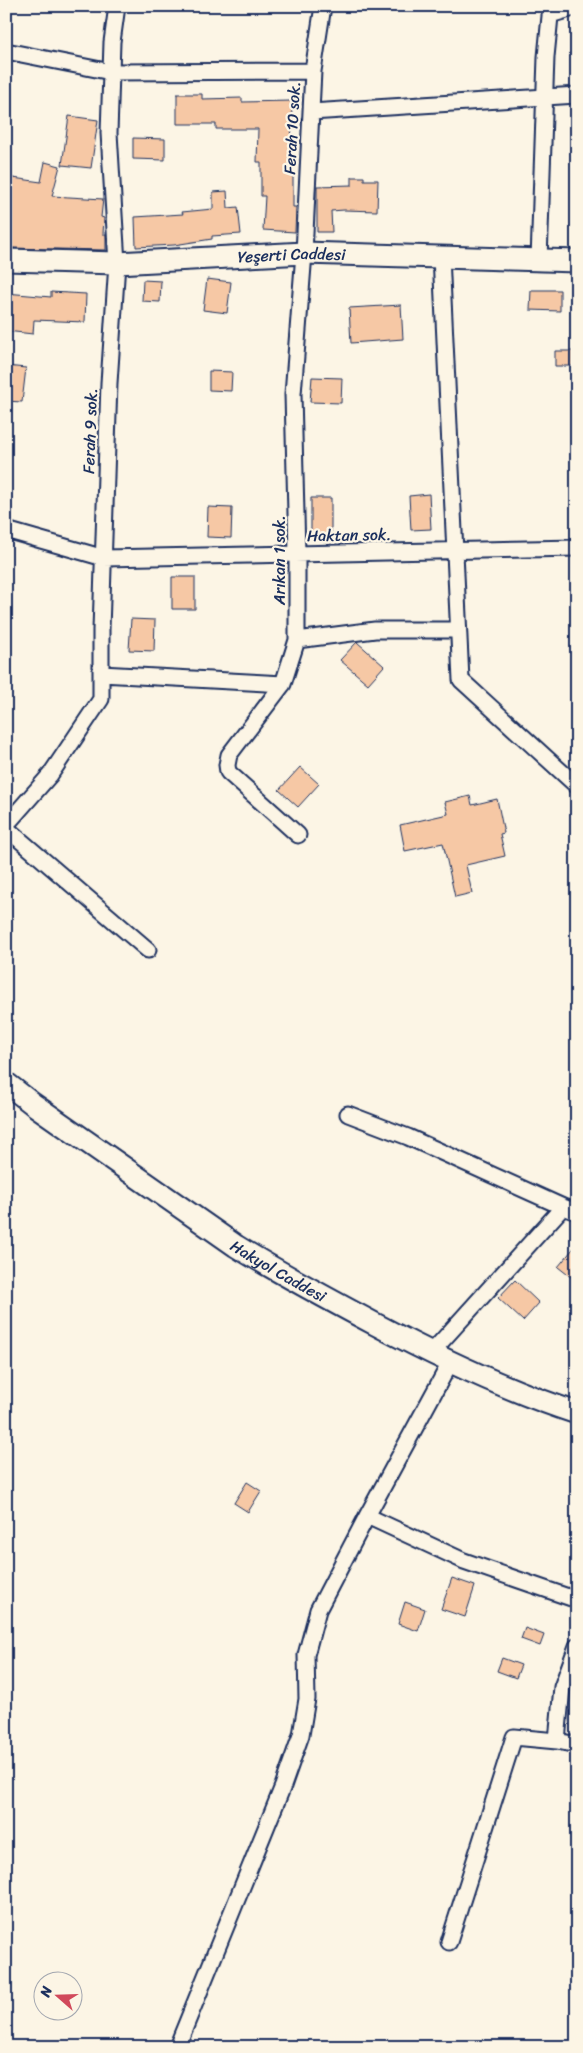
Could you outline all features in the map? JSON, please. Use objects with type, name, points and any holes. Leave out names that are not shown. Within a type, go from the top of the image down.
[{"type":"street","name":"Ferah 9 sok.","points":[[6,826],[50,776],[101,699],[109,384],[117,263],[109,133],[112,42],[117,6]]},
{"type":"street","name":"Ferah 10 sok.","points":[[304,252],[313,72],[323,6]]},
{"type":"street","points":[[539,260],[544,97],[551,11],[577,7]]},
{"type":"street","points":[[6,51],[111,72],[313,72]]},
{"type":"street","points":[[311,112],[577,95]]},
{"type":"street","name":"Yeşerti Caddesi","points":[[6,260],[117,263],[304,252],[577,261]]},
{"type":"street","name":"Arıkan 1 sok.","points":[[298,835],[228,772],[226,764],[230,755],[283,684],[297,640],[293,394],[304,252]]},
{"type":"street","points":[[440,256],[453,550],[461,680],[577,786]]},
{"type":"street","name":"Haktan sok.","points":[[6,530],[104,558],[577,548]]},
{"type":"street","points":[[297,640],[375,630],[458,630]]},
{"type":"street","points":[[101,674],[283,684]]},
{"type":"street","points":[[6,826],[148,950]]},
{"type":"street","name":"Hakyol Caddesi","points":[[6,1083],[33,1104],[236,1246],[313,1292],[450,1363],[542,1402],[577,1413]]},
{"type":"street","points":[[348,1114],[408,1137],[570,1209],[431,1353]]},
{"type":"street","points":[[177,2047],[283,1786],[301,1734],[306,1698],[306,1655],[318,1610],[450,1363]]},
{"type":"street","points":[[367,1516],[464,1561],[577,1600]]},
{"type":"street","points":[[557,1741],[562,1687],[577,1646]]},
{"type":"street","points":[[449,1942],[514,1737],[557,1741],[577,1746]]},
{"type":"building","points":[[177,94],[202,94],[202,99],[242,98],[242,102],[292,101],[291,172],[293,172],[293,207],[296,207],[295,232],[263,230],[265,196],[261,196],[261,162],[257,162],[258,129],[216,129],[216,124],[177,124]]},
{"type":"building","points":[[69,116],[98,120],[91,168],[62,165]]},
{"type":"building","points":[[133,138],[165,139],[165,160],[133,159]]},
{"type":"building","points":[[45,162],[60,166],[52,196],[103,199],[101,217],[104,218],[103,234],[106,234],[106,250],[6,248],[6,177],[41,182]]},
{"type":"building","points":[[352,177],[364,177],[364,180],[378,180],[377,211],[331,211],[332,232],[317,232],[317,186],[352,185]]},
{"type":"building","points":[[227,191],[228,208],[238,207],[241,234],[212,236],[212,239],[174,245],[136,247],[135,217],[183,214],[182,212],[213,209],[213,192]]},
{"type":"building","points":[[207,279],[231,282],[227,313],[203,310]]},
{"type":"building","points":[[143,280],[161,281],[160,302],[142,301]]},
{"type":"building","points":[[531,290],[560,290],[560,311],[530,310]]},
{"type":"building","points":[[51,292],[86,294],[85,322],[34,320],[33,334],[6,331],[6,293],[51,297]]},
{"type":"building","points":[[401,305],[403,339],[351,343],[349,308]]},
{"type":"building","points":[[555,351],[573,351],[573,366],[555,366]]},
{"type":"building","points":[[6,366],[26,368],[22,402],[6,401]]},
{"type":"building","points":[[209,371],[232,372],[231,391],[209,390]]},
{"type":"building","points":[[312,377],[342,378],[341,403],[310,402]]},
{"type":"building","points":[[429,494],[431,529],[411,530],[409,496]]},
{"type":"building","points":[[311,498],[331,498],[331,534],[311,535]]},
{"type":"building","points":[[208,507],[232,508],[231,538],[207,537]]},
{"type":"building","points":[[172,577],[195,577],[195,609],[172,609]]},
{"type":"building","points":[[131,619],[155,620],[154,651],[129,650]]},
{"type":"building","points":[[357,642],[384,666],[368,684],[340,660]]},
{"type":"building","points":[[300,767],[319,784],[298,807],[279,790]]},
{"type":"building","points":[[470,796],[472,805],[497,799],[504,833],[500,834],[505,856],[466,865],[472,893],[455,897],[443,843],[405,851],[400,825],[448,814],[445,802]]},
{"type":"building","points":[[577,1244],[577,1282],[558,1267]]},
{"type":"building","points":[[515,1280],[539,1303],[523,1321],[498,1298]]},
{"type":"building","points":[[247,1482],[261,1491],[248,1512],[234,1503]]},
{"type":"building","points":[[452,1578],[475,1586],[465,1617],[441,1609]]},
{"type":"building","points":[[405,1602],[425,1609],[418,1631],[398,1624]]},
{"type":"building","points":[[525,1628],[544,1635],[540,1646],[521,1639]]},
{"type":"building","points":[[502,1658],[521,1665],[516,1678],[497,1671]]}]
